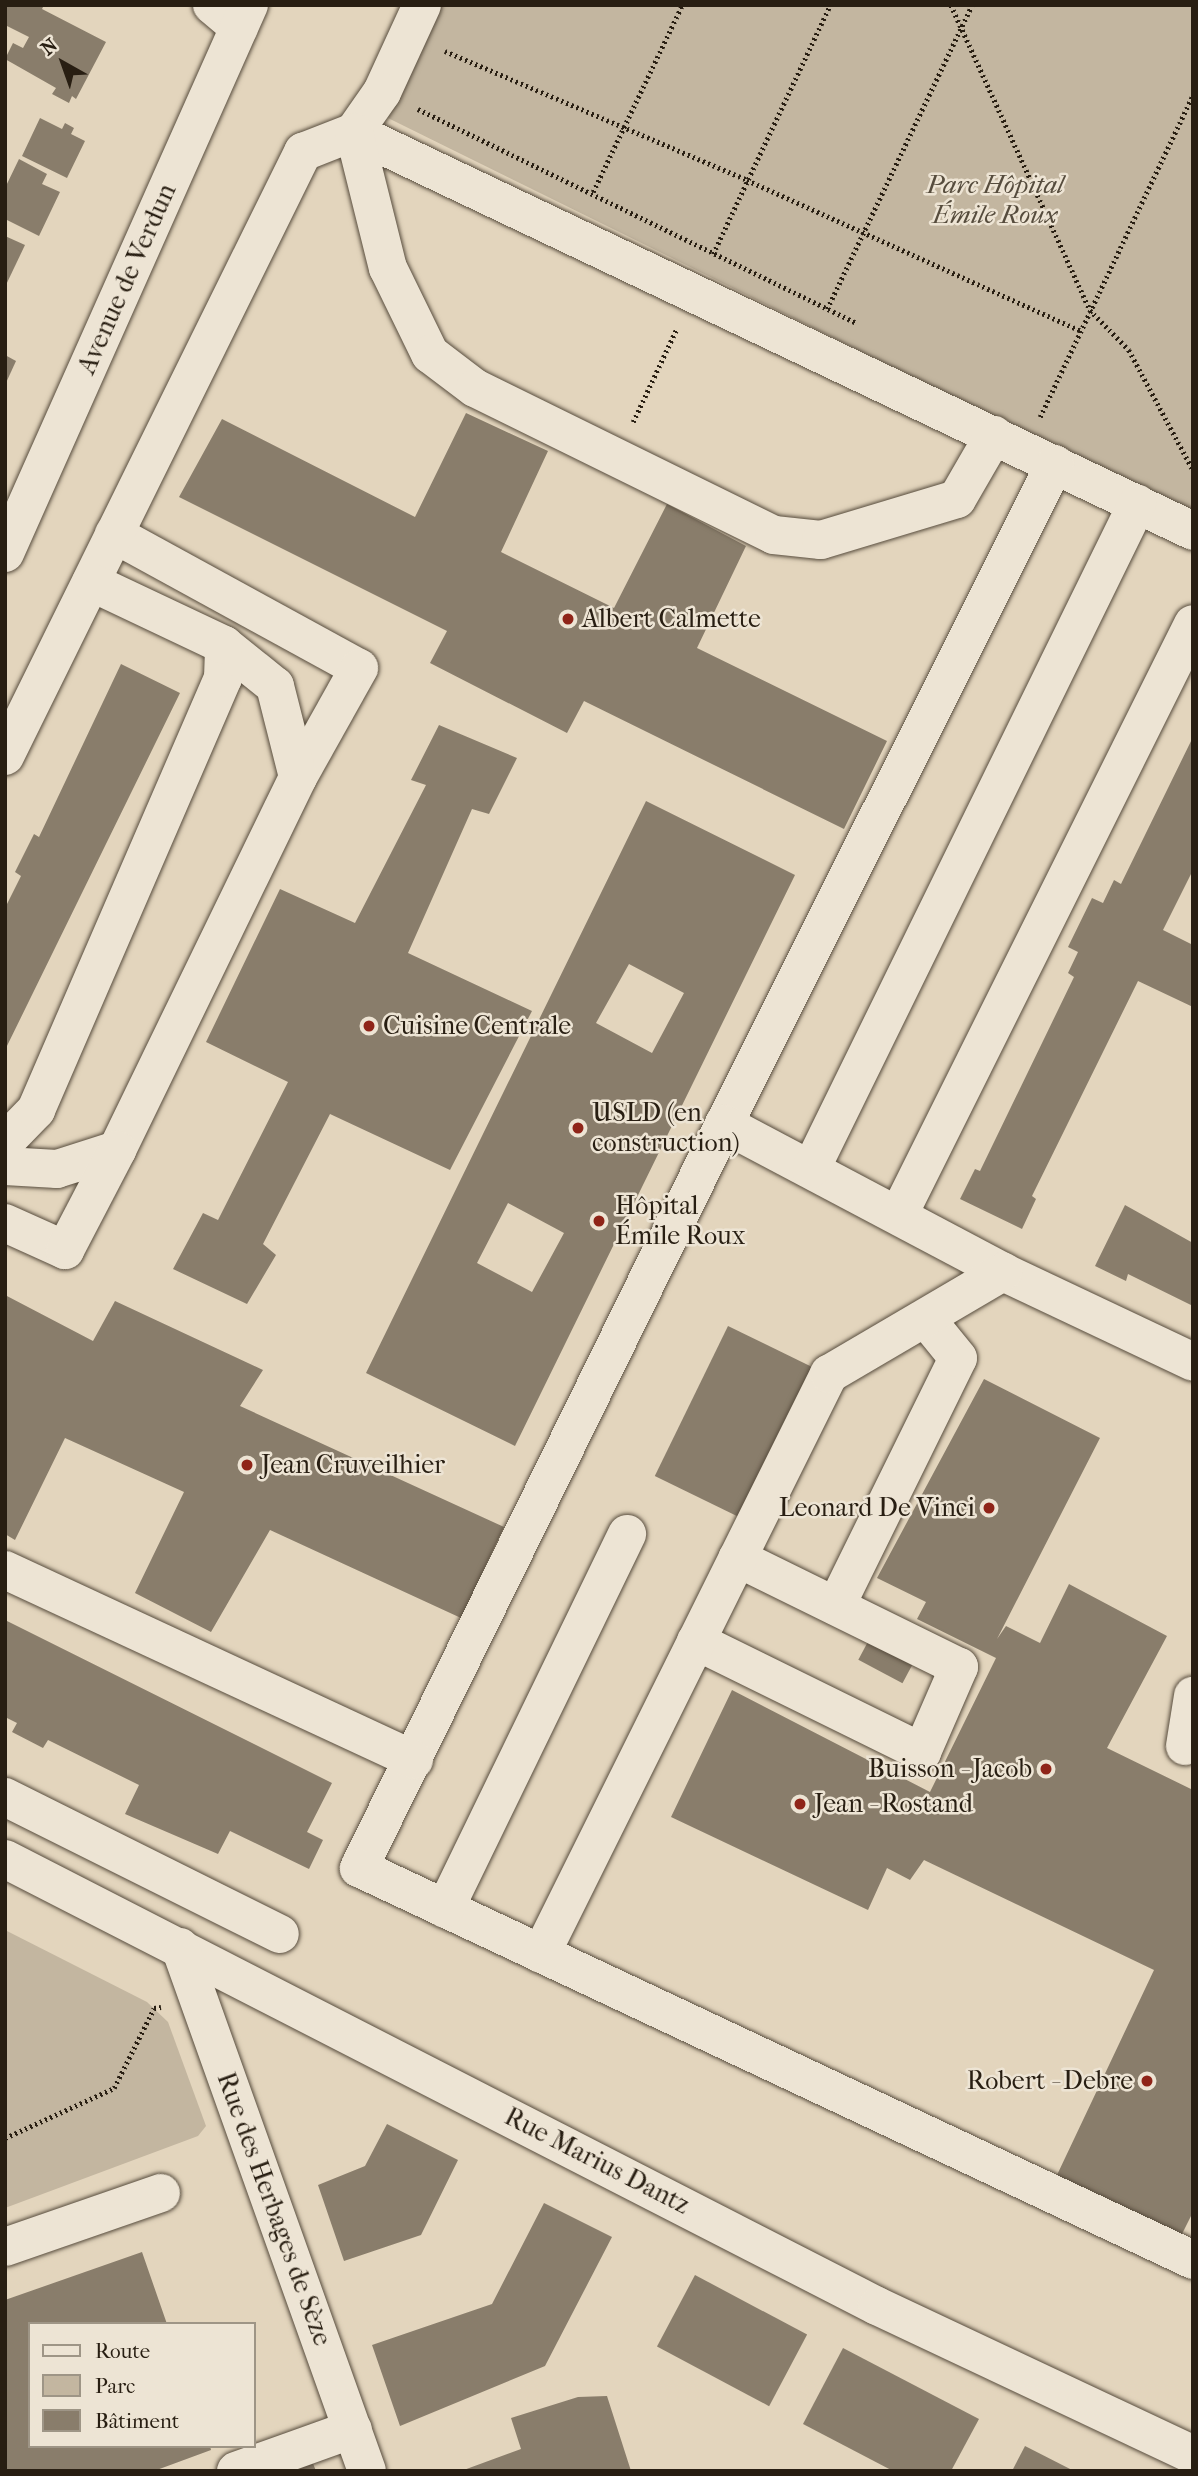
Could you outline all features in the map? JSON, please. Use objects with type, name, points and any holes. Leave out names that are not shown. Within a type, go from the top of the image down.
[{"type":"street","points":[[5,756],[303,152],[354,132],[382,93],[422,5]]},
{"type":"street","name":"Avenue de Verdun","points":[[5,553],[233,13]]},
{"type":"street","points":[[354,132],[1193,531]]},
{"type":"street","points":[[354,132],[388,268],[430,354],[475,388],[774,536],[821,540],[957,499],[1025,449]]},
{"type":"street","points":[[1025,449],[724,1124],[359,1868],[1193,2260]]},
{"type":"street","points":[[811,1169],[1137,504]]},
{"type":"street","points":[[5,1223],[65,1250],[117,1150],[298,777],[359,668],[114,534]]},
{"type":"street","points":[[91,582],[224,645],[275,686],[298,777]]},
{"type":"street","points":[[898,1214],[1193,624]]},
{"type":"street","points":[[5,1142],[36,1110],[223,678],[224,645]]},
{"type":"street","points":[[724,1124],[1003,1272],[1193,1362]]},
{"type":"street","points":[[5,1166],[57,1169],[117,1150]]},
{"type":"street","points":[[541,1954],[829,1374],[927,1320],[1003,1272]]},
{"type":"street","points":[[836,1606],[958,1358],[927,1320]]},
{"type":"street","points":[[445,1909],[626,1534]]},
{"type":"street","points":[[696,1641],[922,1752],[959,1667],[737,1559]]},
{"type":"street","points":[[5,1570],[414,1760]]},
{"type":"street","points":[[1185,1746],[1193,1696]]},
{"type":"street","points":[[5,1797],[280,1934]]},
{"type":"street","name":"Rue Marius Dantz","points":[[5,1858],[877,2306],[1193,2455]]},
{"type":"street","name":"Rue des Herbages de Sèze","points":[[180,1947],[367,2471]]},
{"type":"street","points":[[5,2247],[161,2193]]},
{"type":"street","points":[[236,2471],[353,2428]]},
{"type":"path","points":[[593,192],[682,5]]},
{"type":"path","points":[[616,457],[830,5]]},
{"type":"path","points":[[951,5],[1090,310],[1129,350],[1193,470]]},
{"type":"path","points":[[827,309],[972,5]]},
{"type":"path","points":[[437,48],[747,180],[1081,331]]},
{"type":"path","points":[[382,93],[593,192],[863,327]]},
{"type":"path","points":[[1025,449],[1193,94]]},
{"type":"path","points":[[1029,409],[1041,415]]},
{"type":"path","points":[[5,2138],[114,2088],[154,2008],[179,2006],[204,2012]]},
{"type":"green space","name":"Parc Hôpital Émile Roux","points":[[437,5],[1193,5],[1193,515],[388,118]]},
{"type":"green space","points":[[5,1930],[147,2002],[168,2022],[206,2126],[198,2136],[5,2208]]},
{"type":"building","points":[[5,5],[44,5],[42,9],[106,42],[76,99],[72,96],[69,103],[52,94],[56,88],[5,59],[13,43],[23,48],[29,37],[5,25]]},
{"type":"building","points":[[40,118],[62,129],[65,123],[74,128],[71,134],[85,141],[67,178],[22,156]]},
{"type":"building","points":[[19,159],[47,174],[42,184],[60,192],[39,236],[5,219],[5,188]]},
{"type":"building","points":[[5,236],[25,245],[5,287]]},
{"type":"building","points":[[5,355],[16,361],[5,385]]},
{"type":"building","name":"Albert Calmette","points":[[466,413],[548,451],[501,552],[614,608],[667,504],[746,546],[697,648],[887,741],[844,829],[584,701],[567,733],[430,663],[447,631],[179,497],[222,419],[415,517]]},
{"type":"building","points":[[121,664],[180,693],[5,1050],[5,908],[21,876],[15,872],[34,834],[39,837]]},
{"type":"building","name":"Cuisine Centrale","points":[[439,725],[517,758],[489,814],[472,809],[408,953],[532,1011],[450,1170],[330,1114],[263,1244],[276,1255],[247,1304],[173,1269],[203,1213],[218,1220],[288,1082],[206,1042],[280,889],[355,923],[426,785],[411,780]]},
{"type":"building","points":[[1193,737],[1193,870],[1163,930],[1193,945],[1193,1007],[1138,981],[1032,1196],[1036,1199],[1022,1229],[960,1199],[975,1169],[980,1171],[1074,977],[1068,973],[1078,952],[1068,947],[1092,898],[1103,903],[1114,880],[1121,884]]},
{"type":"building","name":"USLD (en construction)","points":[[646,801],[795,875],[515,1446],[366,1373]],"holes":[[[629,964],[684,993],[652,1053],[596,1023]],[[508,1203],[564,1233],[532,1292],[477,1263]]]},
{"type":"building","points":[[1125,1205],[1193,1243],[1193,1306],[1128,1274],[1126,1281],[1095,1266]]},
{"type":"building","name":"Jean Cruveilhier","points":[[5,1295],[93,1341],[115,1301],[263,1370],[240,1406],[504,1527],[461,1618],[270,1530],[211,1632],[135,1593],[184,1492],[65,1438],[15,1540],[5,1534]]},
{"type":"building","points":[[728,1326],[812,1367],[738,1517],[655,1476]]},
{"type":"building","points":[[984,1379],[1100,1438],[997,1639],[1006,1626],[1040,1643],[1069,1584],[1167,1636],[1107,1748],[1193,1790],[1193,2212],[1180,2238],[1057,2175],[1154,1970],[924,1860],[910,1880],[887,1868],[868,1910],[671,1817],[732,1690],[930,1792],[996,1658],[917,1619],[926,1602],[877,1578]]},
{"type":"building","points":[[5,1620],[332,1783],[307,1832],[323,1840],[309,1869],[230,1831],[218,1854],[125,1814],[139,1785],[48,1740],[43,1748],[12,1732],[17,1723],[5,1717]]},
{"type":"building","points":[[871,1636],[915,1659],[902,1683],[858,1660]]},
{"type":"building","points":[[387,2124],[458,2160],[421,2235],[344,2261],[318,2185],[365,2166]]},
{"type":"building","points":[[544,2203],[612,2237],[545,2366],[400,2426],[372,2345],[492,2304]]},
{"type":"building","points":[[142,2252],[166,2322],[28,2322],[28,2448],[211,2450],[154,2471],[5,2471],[5,2300]]},
{"type":"building","points":[[695,2275],[807,2335],[769,2406],[657,2347]]},
{"type":"building","points":[[843,2348],[979,2419],[951,2471],[893,2471],[803,2424]]},
{"type":"building","points":[[607,2396],[631,2471],[461,2471],[521,2449],[511,2418],[578,2397]]},
{"type":"building","points":[[1025,2446],[1074,2471],[1012,2471]]},
{"type":"building","points":[[312,2461],[316,2471],[286,2471]]},
{"type":"place","name":"Albert Calmette","points":[[568,619]]},
{"type":"place","name":"Cuisine Centrale","points":[[369,1026]]},
{"type":"place","name":"USLD (en construction)","points":[[578,1128]]},
{"type":"place","name":"Hôpital Émile Roux","points":[[599,1221]]},
{"type":"place","name":"Jean Cruveilhier","points":[[247,1465]]},
{"type":"place","name":"Leonard De Vinci","points":[[989,1508]]},
{"type":"place","name":"Buisson - Jacob","points":[[1046,1769]]},
{"type":"place","name":"Jean - Rostand","points":[[800,1804]]},
{"type":"place","name":"Robert - Debre","points":[[1147,2081]]}]
